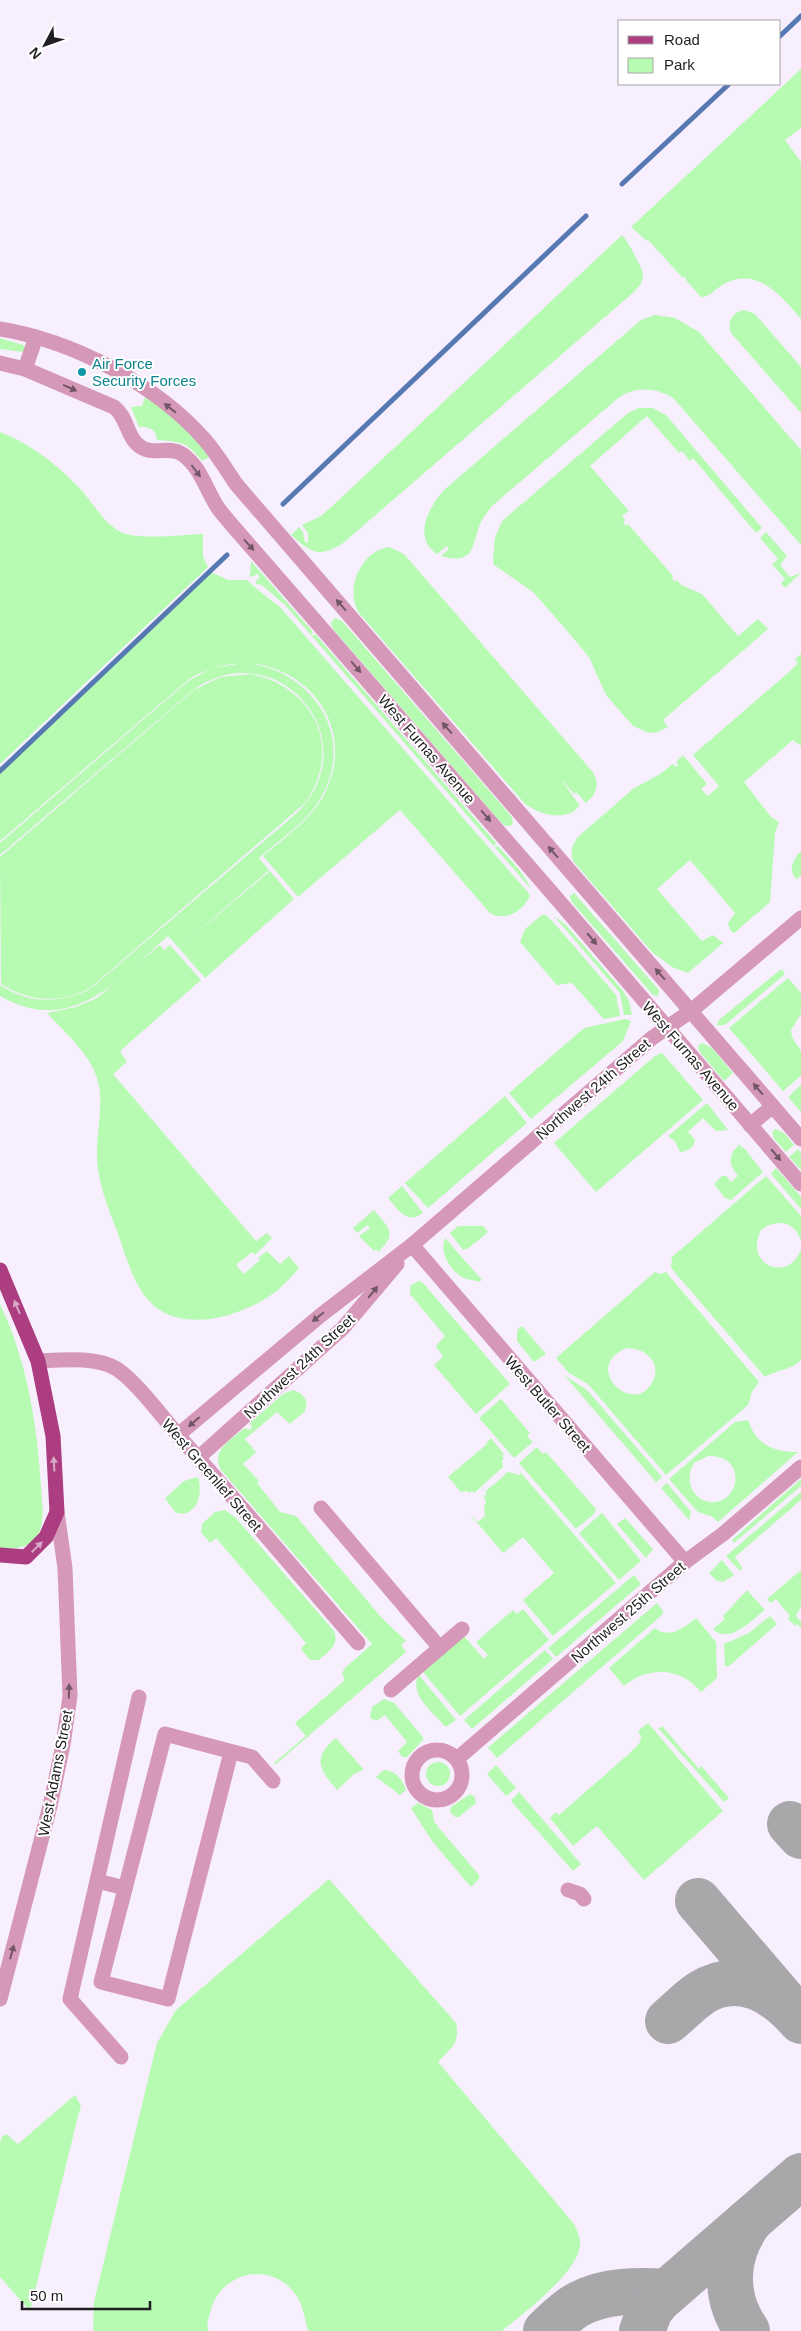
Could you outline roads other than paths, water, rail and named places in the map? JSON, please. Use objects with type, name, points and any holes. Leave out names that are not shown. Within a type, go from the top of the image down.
[{"type":"main road","name":"West Adams Street","points":[[0,1270],[38,1361],[53,1436],[57,1512],[46,1537],[26,1557],[0,1555]]},
{"type":"street","name":"West Furnas Avenue","points":[[0,329],[36,337],[87,356],[153,394],[194,429],[218,457],[236,484],[801,1139]]},
{"type":"street","points":[[25,369],[36,337]]},
{"type":"street","name":"West Furnas Avenue","points":[[0,363],[25,369],[114,407],[122,413],[136,444],[152,452],[170,450],[188,460],[208,486],[218,507],[238,532],[801,1184]]},
{"type":"street","name":"Northwest 24th Street","points":[[178,1435],[321,1315],[412,1245],[652,1038],[692,1011],[801,918]]},
{"type":"street","points":[[750,1125],[773,1106]]},
{"type":"street","name":"Northwest 24th Street","points":[[198,1458],[343,1328],[412,1245]]},
{"type":"street","name":"West Butler Street","points":[[412,1245],[685,1562]]},
{"type":"street","name":"West Greenlief Street","points":[[38,1361],[99,1362],[116,1369],[131,1382],[358,1643]]},
{"type":"street","name":"Northwest 25th Street","points":[[457,1759],[685,1562],[723,1534],[801,1466]]},
{"type":"street","points":[[321,1508],[440,1648]]},
{"type":"street","name":"West Adams Street","points":[[0,1999],[50,1806],[63,1745],[70,1696],[65,1568],[57,1512]]},
{"type":"street","points":[[391,1690],[462,1629]]},
{"type":"street","points":[[121,2057],[70,1999],[139,1697]]},
{"type":"street","points":[[231,1752],[168,1999],[101,1982],[165,1734],[252,1757],[273,1781]]},
{"type":"street","points":[[97,1882],[125,1888]]},
{"type":"street","points":[[568,1890],[580,1894],[584,1899]]},
{"type":"waterway","points":[[781,35],[801,16]]},
{"type":"waterway","points":[[622,184],[728,85]]},
{"type":"waterway","points":[[283,504],[586,216]]},
{"type":"waterway","points":[[0,771],[227,555]]},
{"type":"place","name":"Air Force Security Forces","points":[[82,372]]}]
